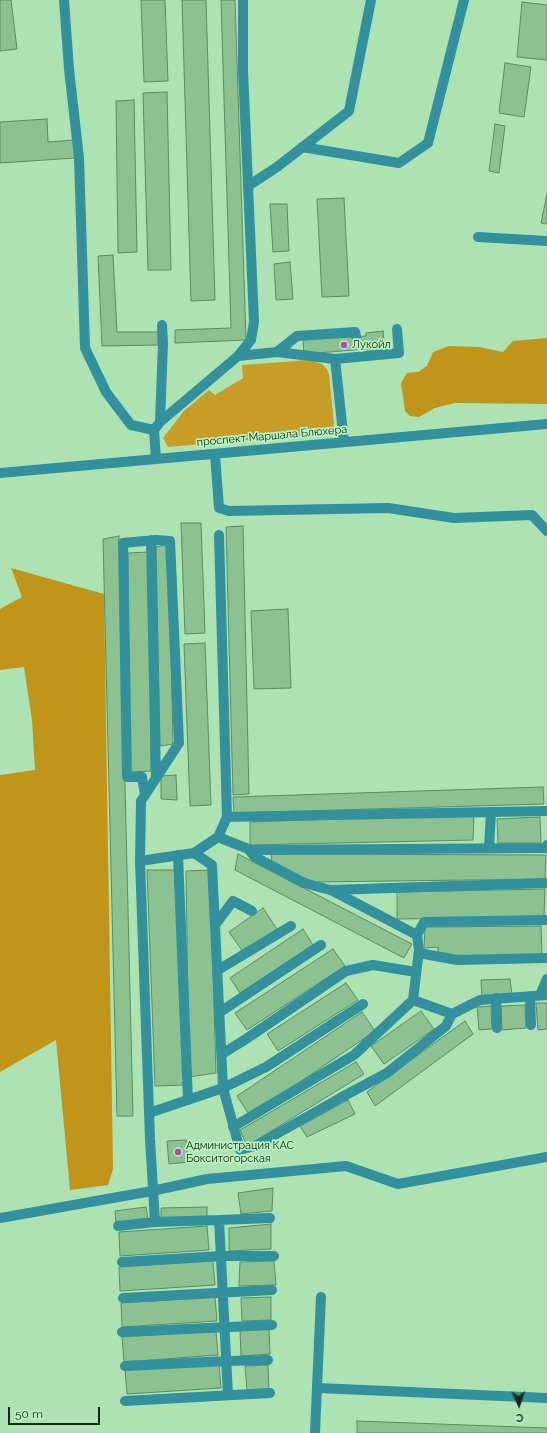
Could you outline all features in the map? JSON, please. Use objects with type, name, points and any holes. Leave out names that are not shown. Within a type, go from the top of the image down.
[{"type":"street","points":[[64,0],[69,69],[79,158],[85,348],[106,392],[131,425],[157,426],[238,356],[251,340],[254,322],[243,70],[243,0]]},
{"type":"street","points":[[248,186],[277,167],[349,111],[371,0]]},
{"type":"street","points":[[302,147],[399,163],[428,143],[464,0]]},
{"type":"street","points":[[478,237],[547,241]]},
{"type":"street","points":[[156,459],[163,343],[162,325]]},
{"type":"street","points":[[238,356],[277,352],[335,359],[357,353],[400,353],[398,329]]},
{"type":"street","points":[[277,352],[297,336],[355,332],[356,336]]},
{"type":"street","points":[[335,359],[344,442]]},
{"type":"street","name":"проспект Маршала Блюхера","points":[[0,473],[547,424]]},
{"type":"street","points":[[215,454],[218,508],[228,511],[388,508],[454,518],[532,515],[547,531]]},
{"type":"street","points":[[140,860],[194,853],[218,837],[227,817],[219,535]]},
{"type":"street","points":[[151,540],[156,778]]},
{"type":"street","points":[[145,795],[142,777],[127,777],[123,543],[151,540],[170,541],[179,743],[156,778],[145,795],[141,801],[140,860],[152,1191],[155,1222]]},
{"type":"street","points":[[227,817],[547,811]]},
{"type":"street","points":[[489,848],[491,812]]},
{"type":"street","points":[[218,837],[251,850],[547,848]]},
{"type":"street","points":[[547,845],[547,854]]},
{"type":"street","points":[[248,849],[255,857],[304,883],[331,890],[418,935]]},
{"type":"street","points":[[194,853],[212,864],[223,1088],[240,1150],[257,1145],[387,1073],[446,1026],[452,1014],[480,1000],[539,995]]},
{"type":"street","points":[[178,855],[188,1100]]},
{"type":"street","points":[[331,890],[547,883]]},
{"type":"street","points":[[215,925],[233,901],[252,911]]},
{"type":"street","points":[[233,1127],[354,1055],[413,1000],[419,953],[418,935],[424,922],[547,920]]},
{"type":"street","points":[[218,970],[291,926]]},
{"type":"street","points":[[220,1012],[321,945]]},
{"type":"street","points":[[419,953],[457,960],[547,958]]},
{"type":"street","points":[[222,1054],[346,971],[373,965],[416,972]]},
{"type":"street","points":[[531,1025],[539,995],[547,979]]},
{"type":"street","points":[[496,998],[497,1028]]},
{"type":"street","points":[[413,1000],[452,1014]]},
{"type":"street","points":[[149,1113],[223,1088],[266,1066],[363,1004]]},
{"type":"street","points":[[0,1218],[152,1191],[207,1179],[346,1166],[398,1184],[547,1156]]},
{"type":"street","points":[[118,1226],[155,1222],[270,1218]]},
{"type":"street","points":[[220,1220],[228,1395]]},
{"type":"street","points":[[122,1262],[221,1256],[274,1256]]},
{"type":"street","points":[[123,1298],[272,1290]]},
{"type":"street","points":[[315,1433],[321,1297]]},
{"type":"street","points":[[122,1332],[272,1325]]},
{"type":"street","points":[[125,1366],[268,1360]]},
{"type":"street","points":[[318,1388],[547,1398]]},
{"type":"street","points":[[125,1401],[270,1393]]},
{"type":"shaded area","points":[[547,338],[547,404],[455,403],[435,408],[419,417],[410,416],[405,411],[401,383],[407,373],[418,372],[427,366],[433,352],[449,346],[479,347],[503,352],[513,341]]},
{"type":"shaded area","points":[[309,360],[322,364],[327,369],[329,374],[334,424],[333,430],[329,433],[168,447],[163,438],[184,411],[209,390],[215,395],[243,378],[242,365]]},
{"type":"shaded area","points":[[11,568],[104,594],[113,1169],[108,1185],[70,1190],[56,1040],[0,1072],[0,775],[35,770],[32,720],[24,667],[0,670],[0,609],[22,597]]},
{"type":"building","points":[[0,0],[11,0],[17,49],[0,51]]},
{"type":"building","points":[[141,0],[165,0],[168,81],[144,82]]},
{"type":"building","points":[[182,0],[206,0],[215,300],[191,301]]},
{"type":"building","points":[[221,0],[235,0],[246,340],[175,343],[175,330],[231,328]]},
{"type":"building","points":[[522,2],[547,5],[547,60],[517,57]]},
{"type":"building","points":[[505,63],[531,67],[524,117],[499,113]]},
{"type":"building","points":[[167,92],[171,270],[148,270],[143,93]]},
{"type":"building","points":[[134,100],[137,252],[118,253],[116,101]]},
{"type":"building","points":[[47,119],[48,142],[74,140],[75,158],[0,163],[0,122]]},
{"type":"building","points":[[495,124],[505,126],[499,173],[489,171]]},
{"type":"building","points":[[547,194],[547,224],[541,223]]},
{"type":"building","points":[[344,198],[349,296],[322,297],[317,199]]},
{"type":"building","points":[[270,204],[287,204],[289,251],[273,252]]},
{"type":"building","points":[[113,255],[117,332],[158,332],[158,345],[102,346],[98,256]]},
{"type":"building","points":[[290,262],[293,299],[276,300],[274,264]]},
{"type":"building","name":"Лукойл","points":[[383,331],[385,351],[368,353],[367,349],[304,354],[303,340],[366,336],[366,333]]},
{"type":"building","points":[[181,523],[201,523],[205,633],[185,634]]},
{"type":"building","points":[[243,526],[249,794],[233,795],[226,527]]},
{"type":"building","points":[[119,536],[133,1116],[117,1116],[103,539]]},
{"type":"building","points":[[169,544],[173,744],[160,746],[156,547]]},
{"type":"building","points":[[149,552],[151,771],[129,772],[128,553]]},
{"type":"building","points":[[288,609],[291,688],[254,689],[251,611]]},
{"type":"building","points":[[205,643],[211,805],[190,806],[184,644]]},
{"type":"building","points":[[176,775],[177,800],[161,799],[161,776]]},
{"type":"building","points":[[543,787],[544,804],[234,813],[233,797]]},
{"type":"building","points":[[474,814],[473,840],[250,845],[250,822]]},
{"type":"building","points":[[540,817],[541,843],[498,843],[497,819]]},
{"type":"building","points":[[238,854],[412,944],[404,958],[235,870]]},
{"type":"building","points":[[271,854],[546,855],[545,879],[315,882],[293,874],[272,863]]},
{"type":"building","points":[[147,870],[177,870],[185,1085],[155,1086]]},
{"type":"building","points":[[210,870],[216,1073],[189,1077],[186,871]]},
{"type":"building","points":[[545,889],[544,917],[397,919],[397,892]]},
{"type":"building","points":[[263,908],[277,929],[243,952],[229,932]]},
{"type":"building","points":[[541,926],[542,955],[438,956],[438,947],[424,948],[425,927]]},
{"type":"building","points":[[303,929],[313,945],[240,993],[230,978]]},
{"type":"building","points":[[333,949],[345,966],[247,1030],[235,1013]]},
{"type":"building","points":[[510,979],[512,994],[482,998],[481,980]]},
{"type":"building","points":[[346,983],[358,1000],[278,1051],[267,1034]]},
{"type":"building","points":[[536,1003],[547,1003],[547,1029],[538,1030]]},
{"type":"building","points":[[525,1005],[526,1028],[502,1030],[501,1006]]},
{"type":"building","points":[[491,1006],[492,1029],[479,1030],[477,1007]]},
{"type":"building","points":[[421,1011],[434,1029],[384,1064],[371,1046]]},
{"type":"building","points":[[362,1012],[375,1031],[250,1116],[237,1096]]},
{"type":"building","points":[[465,1021],[473,1034],[375,1106],[367,1092]]},
{"type":"building","points":[[356,1062],[364,1074],[247,1146],[240,1130]]},
{"type":"building","points":[[348,1100],[355,1114],[307,1137],[300,1126]]},
{"type":"building","name":"Администрация КАС Бокситогорская","points":[[186,1140],[188,1162],[169,1164],[167,1141]]},
{"type":"building","points":[[273,1188],[272,1211],[241,1214],[238,1193]]},
{"type":"building","points":[[146,1207],[148,1219],[116,1223],[115,1211]]},
{"type":"building","points":[[207,1207],[207,1218],[161,1219],[161,1208]]},
{"type":"building","points":[[271,1224],[271,1249],[229,1251],[229,1228]]},
{"type":"building","points":[[207,1226],[209,1250],[120,1256],[119,1232]]},
{"type":"building","points":[[213,1261],[215,1285],[120,1291],[119,1267]]},
{"type":"building","points":[[274,1261],[276,1285],[239,1286],[240,1262]]},
{"type":"building","points":[[215,1297],[217,1321],[122,1327],[121,1303]]},
{"type":"building","points":[[271,1297],[271,1320],[242,1321],[241,1298]]},
{"type":"building","points":[[269,1329],[270,1354],[241,1356],[240,1330]]},
{"type":"building","points":[[216,1331],[218,1355],[124,1362],[122,1337]]},
{"type":"building","points":[[219,1364],[221,1388],[127,1394],[125,1370]]},
{"type":"building","points":[[268,1365],[269,1389],[247,1391],[245,1366]]},
{"type":"building","points":[[357,1421],[547,1428],[547,1433],[357,1433]]},
{"type":"tunnel","points":[[356,336],[357,350]]},
{"type":"place","name":"Лукойл","points":[[344,345]]},
{"type":"place","name":"Администрация КАС Бокситогорская","points":[[178,1152]]}]
